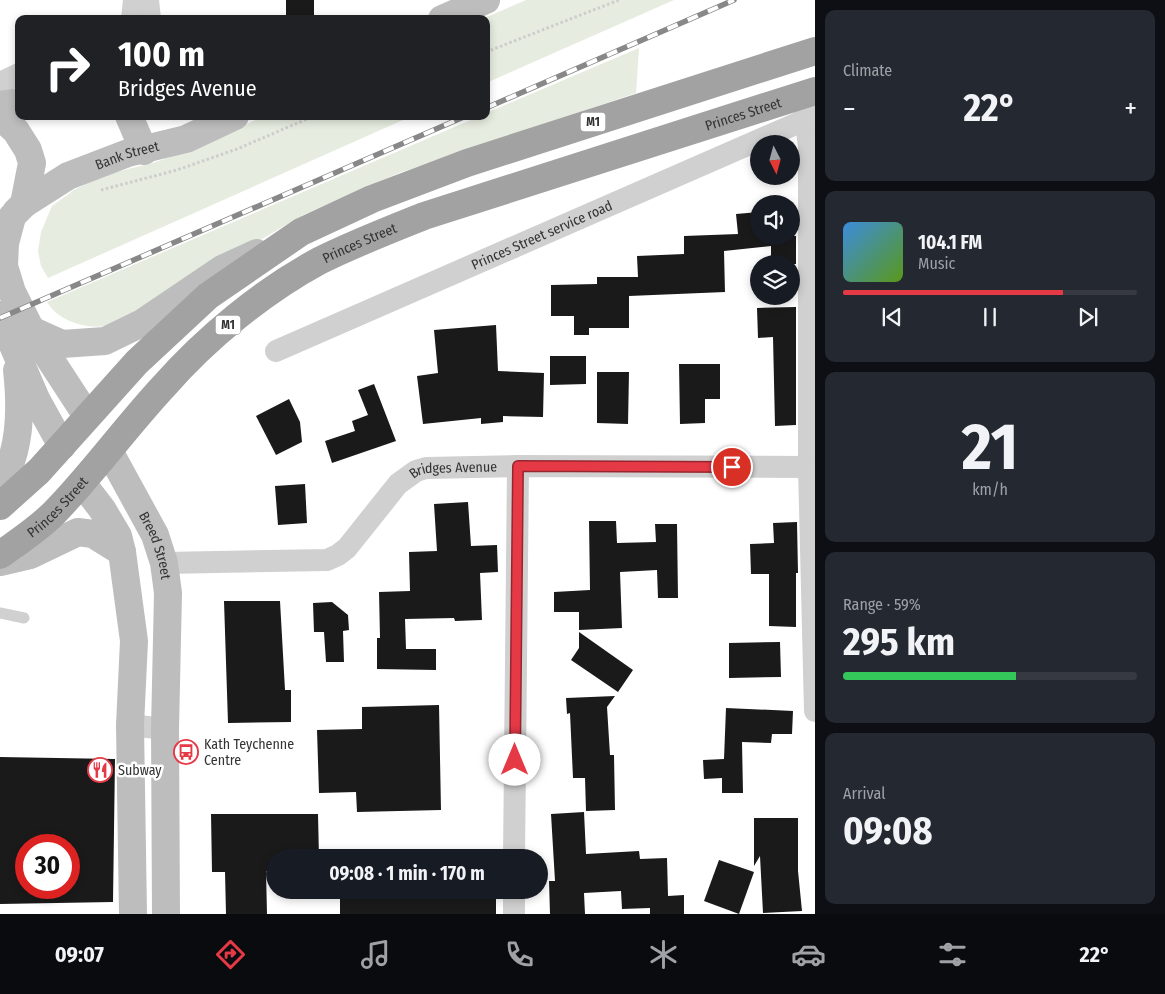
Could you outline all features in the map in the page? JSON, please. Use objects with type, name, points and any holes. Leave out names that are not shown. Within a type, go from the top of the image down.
[{"type":"highway","points":[[804,54],[809,110]]},
{"type":"highway","name":"M1","points":[[0,506],[40,471],[137,362],[208,296],[301,232],[372,199],[466,163],[804,54]]},
{"type":"highway","name":"Princes Street","points":[[0,555],[52,514],[82,483],[164,386],[206,344],[282,284],[319,261],[424,216],[809,110]]},
{"type":"highway","name":"Breed Street","points":[[87,416],[109,450]]},
{"type":"highway","points":[[62,446],[82,483]]},
{"type":"main road","points":[[451,15],[486,0]]},
{"type":"main road","points":[[0,105],[15,103]]},
{"type":"main road","name":"Breed Street","points":[[0,116],[16,131],[28,150],[32,162],[12,215],[5,243],[4,266],[12,292],[31,330],[87,416]]},
{"type":"main road","points":[[131,120],[144,151]]},
{"type":"main road","points":[[144,151],[148,120]]},
{"type":"main road","name":"Bank Street","points":[[12,215],[68,176],[128,153],[144,151],[186,139],[226,120]]},
{"type":"main road","points":[[31,330],[62,344],[105,341],[142,323],[222,269],[301,232]]},
{"type":"main road","points":[[0,315],[36,399],[62,446]]},
{"type":"main road","points":[[0,482],[9,471],[18,436],[20,393],[16,353]]},
{"type":"main road","name":"Breed Street","points":[[109,450],[155,535],[164,563],[168,593],[165,730],[166,914]]},
{"type":"main road","points":[[82,483],[102,509],[118,536],[122,552],[134,640],[130,725],[133,914]]},
{"type":"main road","points":[[0,562],[30,555],[78,532],[93,534],[122,552]]},
{"type":"street","points":[[0,83],[15,76]]},
{"type":"street","name":"Princes Street service road","points":[[276,351],[809,110]]},
{"type":"street","points":[[809,110],[809,467],[815,711]]},
{"type":"street","points":[[514,849],[518,466]]},
{"type":"street","name":"Bridges Avenue","points":[[164,563],[327,560],[347,548],[398,484],[416,471],[441,467],[809,467]]},
{"type":"street","points":[[130,725],[165,730]]},
{"type":"street","points":[[514,899],[514,914]]},
{"type":"lane","points":[[0,613],[24,618]]},
{"type":"path","points":[[490,50],[618,0]]},
{"type":"shaded area","points":[[526,0],[674,0],[490,81],[490,16]]},
{"type":"shaded area","points":[[639,48],[636,93],[399,173],[303,215],[128,318],[104,326],[88,326],[72,322],[57,314],[47,302],[471,120],[490,120],[490,111]]},
{"type":"shaded area","points":[[255,120],[403,120],[48,278],[41,266],[38,251],[41,232],[52,206],[74,190],[104,175],[156,162],[198,147]]},
{"type":"building","points":[[286,0],[314,0],[314,15],[286,15]]},
{"type":"building","points":[[750,213],[750,245],[796,245],[796,255],[771,255],[771,246],[724,251],[725,292],[629,296],[629,328],[589,328],[589,335],[574,335],[574,316],[551,316],[551,285],[597,284],[597,277],[638,277],[637,256],[684,254],[684,236],[738,234],[736,214]]},
{"type":"building","points":[[796,307],[796,425],[775,426],[773,337],[758,338],[757,308]]},
{"type":"building","points":[[496,325],[498,371],[544,373],[543,417],[503,416],[503,422],[481,424],[481,418],[423,424],[417,376],[438,373],[434,330]]},
{"type":"building","points":[[550,356],[586,356],[586,384],[550,385]]},
{"type":"building","points":[[679,364],[720,364],[720,399],[705,399],[705,423],[680,424]]},
{"type":"building","points":[[597,372],[629,372],[628,424],[597,423]]},
{"type":"building","points":[[374,384],[396,441],[332,463],[325,441],[355,431],[352,421],[368,415],[358,390]]},
{"type":"building","points":[[289,399],[300,422],[302,442],[276,455],[256,416]]},
{"type":"building","points":[[305,484],[307,523],[278,525],[275,486]]},
{"type":"building","points":[[468,502],[471,546],[497,545],[498,572],[480,573],[482,620],[455,621],[454,618],[405,619],[406,649],[436,649],[436,670],[377,669],[377,638],[380,638],[379,592],[410,591],[409,552],[437,551],[434,504]]},
{"type":"building","points":[[589,521],[616,521],[617,543],[656,542],[655,524],[677,524],[678,598],[658,598],[657,570],[620,572],[622,628],[579,630],[579,612],[554,612],[554,592],[590,590]]},
{"type":"building","points":[[797,522],[796,627],[769,626],[769,574],[751,574],[750,544],[774,543],[773,523]]},
{"type":"building","points":[[224,601],[280,601],[285,690],[291,690],[291,722],[228,723]]},
{"type":"building","points":[[332,602],[348,615],[349,630],[343,631],[344,662],[326,662],[324,632],[314,632],[313,603]]},
{"type":"building","points":[[579,632],[633,670],[618,692],[571,660],[579,648]]},
{"type":"building","points":[[780,642],[781,677],[729,678],[729,643]]},
{"type":"building","points":[[615,696],[607,707],[610,755],[614,755],[615,810],[586,811],[585,778],[573,778],[570,713],[567,714],[566,698]]},
{"type":"building","points":[[439,705],[441,810],[357,812],[356,792],[319,793],[317,730],[362,729],[362,707]]},
{"type":"building","points":[[726,708],[793,711],[792,734],[772,734],[771,743],[742,742],[743,793],[722,793],[722,778],[704,779],[703,760],[724,759]]},
{"type":"building","points":[[0,757],[115,759],[113,902],[0,904]]},
{"type":"building","points":[[584,812],[586,854],[639,851],[640,859],[667,858],[668,896],[684,895],[684,914],[650,914],[650,908],[622,909],[621,891],[584,893],[585,914],[550,914],[549,881],[555,881],[551,814]]},
{"type":"building","points":[[211,814],[318,814],[319,849],[266,849],[267,914],[226,914],[225,872],[212,872]]},
{"type":"building","points":[[754,818],[798,818],[798,871],[802,911],[763,913],[760,856],[754,866]]},
{"type":"building","points":[[719,860],[754,872],[739,914],[704,901]]},
{"type":"building","points":[[340,899],[496,899],[496,914],[340,914]]},
{"type":"railway","points":[[490,106],[734,0]]},
{"type":"railway","points":[[0,318],[457,120]]},
{"type":"place","name":"Kath Teychenne Centre","points":[[186,752]]},
{"type":"place","name":"Subway","points":[[100,770]]},
{"type":"route","points":[[515,760],[518,466],[732,467]]}]
